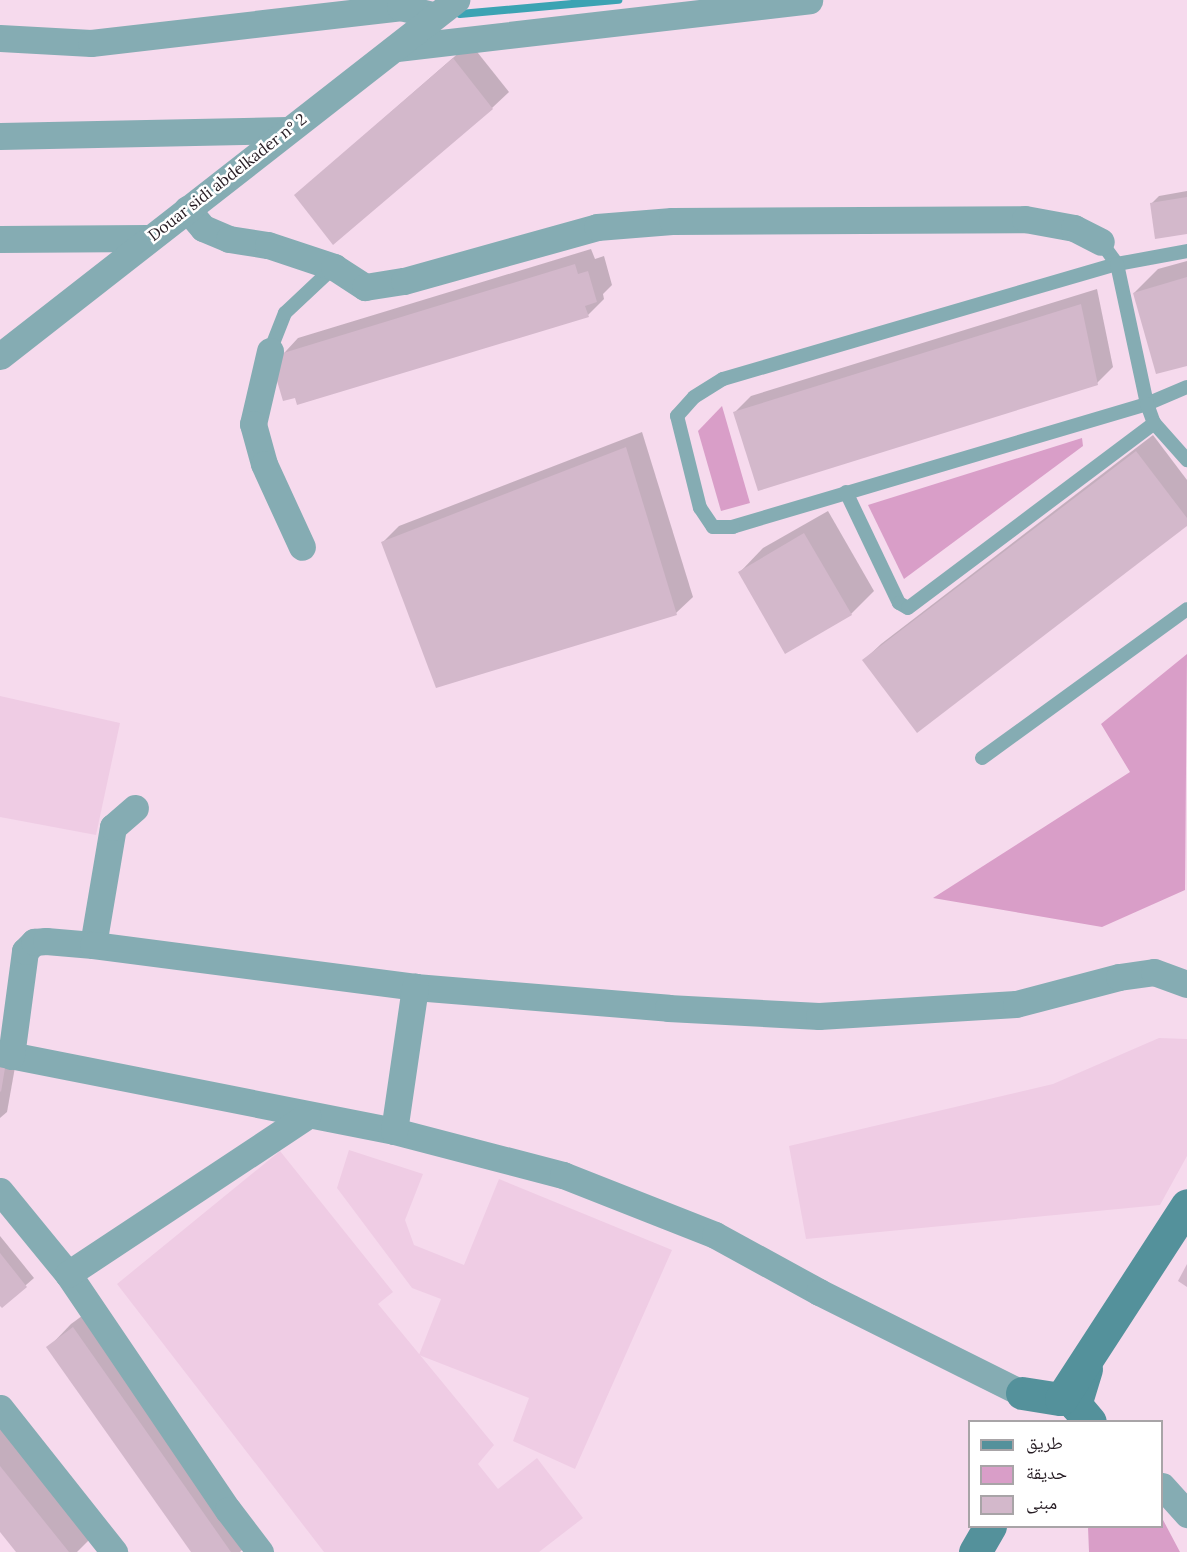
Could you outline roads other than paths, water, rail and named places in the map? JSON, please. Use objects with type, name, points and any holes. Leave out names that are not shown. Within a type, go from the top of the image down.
[{"type":"street","name":"Douar sidi abdelkader n° 2","points":[[0,356],[148,238],[397,48],[456,0]]},
{"type":"street","points":[[397,48],[809,0]]},
{"type":"street","points":[[0,38],[90,43],[400,7],[435,16]]},
{"type":"street","points":[[0,136],[287,130]]},
{"type":"street","points":[[187,208],[203,228],[229,239],[268,245],[334,267],[365,287],[404,281],[597,227],[672,221],[1025,219],[1074,228],[1101,242]]},
{"type":"street","points":[[0,239],[148,238]]},
{"type":"street","points":[[270,351],[253,424],[264,464],[302,547]]},
{"type":"street","points":[[93,945],[113,827],[135,808]]},
{"type":"street","points":[[1187,984],[1154,972],[1119,977],[1016,1004],[819,1016],[668,1008],[415,987],[93,945],[46,941],[34,942],[25,951],[5,1054],[307,1116],[394,1131],[563,1175],[715,1234],[819,1292],[1069,1414],[1094,1345],[1187,1205]]},
{"type":"street","points":[[394,1131],[415,987]]},
{"type":"street","points":[[68,1274],[307,1116]]},
{"type":"street","points":[[0,1191],[68,1274],[228,1510],[260,1552]]},
{"type":"street","points":[[0,1408],[114,1552]]},
{"type":"street","points":[[1163,1488],[1187,1514]]},
{"type":"street","points":[[975,1552],[989,1528]]},
{"type":"lane","points":[[1101,242],[1117,264],[1147,404],[1154,423],[1187,460]]},
{"type":"lane","points":[[1187,251],[1117,264],[723,378],[694,397],[677,416],[700,508],[713,527],[733,527],[1147,404],[1187,387]]},
{"type":"lane","points":[[270,351],[285,313],[334,267]]},
{"type":"lane","points":[[846,492],[899,603],[908,608],[1154,423]]},
{"type":"lane","points":[[982,758],[1187,609]]},
{"type":"waterway","points":[[460,14],[618,0]]}]
